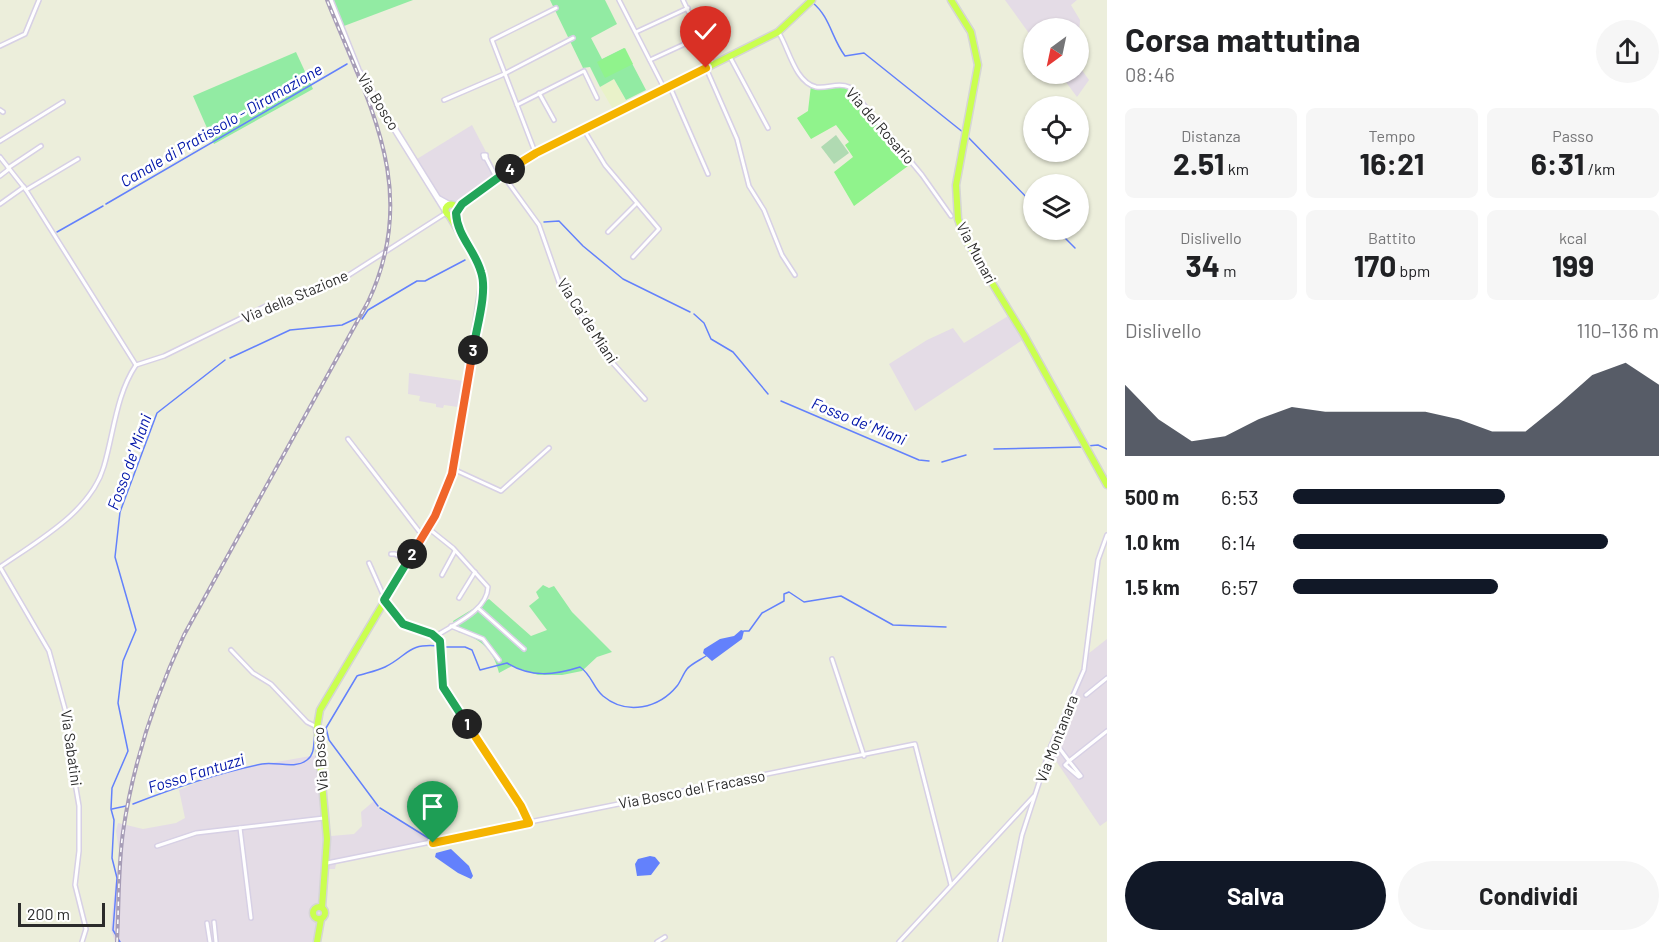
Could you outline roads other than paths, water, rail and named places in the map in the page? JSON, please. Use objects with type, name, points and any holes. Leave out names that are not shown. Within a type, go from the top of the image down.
[{"type":"main road","name":"Via Bosco","points":[[316,942],[319,919],[325,913],[320,907],[325,863],[326,818],[317,730],[320,710],[444,498],[453,469],[483,286],[479,265],[458,230],[451,210],[438,198],[358,70],[330,0]]},
{"type":"main road","points":[[451,210],[536,153],[778,32],[812,0]]},
{"type":"main road","name":"Via Munari","points":[[951,0],[971,32],[978,58],[977,77],[955,188],[960,226],[1107,485]]},
{"type":"main road","name":"Via Bosco","points":[[319,919],[312,912],[320,907]]},
{"type":"street","points":[[0,46],[25,34],[39,0]]},
{"type":"street","points":[[619,0],[667,88],[708,174]]},
{"type":"street","points":[[683,0],[713,64]]},
{"type":"street","points":[[536,153],[492,40],[556,8]]},
{"type":"street","points":[[636,32],[688,8]]},
{"type":"street","name":"Via del Rosario","points":[[778,32],[808,84],[820,87],[843,85],[855,93],[922,175],[951,216]]},
{"type":"street","points":[[650,60],[700,37]]},
{"type":"street","points":[[444,100],[505,74],[573,38]]},
{"type":"street","points":[[730,57],[768,128]]},
{"type":"street","points":[[706,68],[737,139],[749,186],[764,210],[782,255],[795,275]]},
{"type":"street","points":[[517,105],[586,70],[597,98]]},
{"type":"street","points":[[539,93],[554,120]]},
{"type":"street","points":[[0,141],[63,102]]},
{"type":"street","points":[[584,130],[593,149],[636,204],[659,229],[633,257]]},
{"type":"street","points":[[0,176],[42,146]]},
{"type":"street","points":[[0,157],[25,188],[136,365]]},
{"type":"street","name":"Via Ca' de Miani","points":[[486,158],[539,225],[560,285],[572,304],[611,361],[645,399]]},
{"type":"street","points":[[0,204],[78,159]]},
{"type":"street","points":[[608,232],[636,204]]},
{"type":"street","name":"Via della Stazione","points":[[136,365],[164,356],[266,306],[302,298],[338,282],[451,210]]},
{"type":"street","name":"Via Sabatini","points":[[82,942],[86,929],[75,885],[79,851],[79,806],[68,720],[49,651],[0,567],[47,534],[80,505],[95,486],[104,467],[117,411],[136,365]]},
{"type":"street","points":[[348,439],[423,536]]},
{"type":"street","points":[[453,469],[501,491],[549,448]]},
{"type":"street","points":[[428,528],[455,551],[488,587],[485,602],[436,636]]},
{"type":"street","name":"Via Montanara","points":[[1000,942],[1022,836],[1051,746],[1084,670],[1098,561],[1107,535]]},
{"type":"street","points":[[442,575],[455,551]]},
{"type":"street","points":[[390,554],[395,554],[408,561]]},
{"type":"street","points":[[369,563],[385,600],[403,624],[436,636],[442,652],[443,687],[521,806],[529,823]]},
{"type":"street","points":[[459,598],[476,572]]},
{"type":"street","points":[[478,608],[524,649]]},
{"type":"street","points":[[451,626],[483,639],[499,660]]},
{"type":"street","points":[[231,650],[253,673],[271,684],[317,730]]},
{"type":"street","points":[[832,660],[864,756]]},
{"type":"street","points":[[1086,694],[1107,678]]},
{"type":"street","points":[[1051,746],[1060,749],[1070,761],[1081,776],[1079,777],[1065,765],[1070,761],[1107,731]]},
{"type":"street","name":"Via Bosco del Fracasso","points":[[325,863],[915,744],[951,885]]},
{"type":"street","points":[[898,942],[1036,795]]},
{"type":"street","points":[[157,846],[196,833],[326,818]]},
{"type":"street","points":[[240,828],[251,918]]},
{"type":"street","points":[[214,922],[216,942]]},
{"type":"street","points":[[207,923],[210,942]]},
{"type":"street","points":[[657,942],[665,937]]},
{"type":"water","points":[[741,630],[744,631],[742,639],[712,661],[703,653],[704,649],[720,639],[734,636]]},
{"type":"water","points":[[451,849],[469,866],[473,876],[471,879],[435,857],[436,853]]},
{"type":"water","points":[[655,857],[660,863],[651,875],[637,876],[635,864],[638,859]]},
{"type":"waterway","points":[[813,3],[827,21],[845,56],[864,53],[964,133]]},
{"type":"waterway","name":"Canale di Pratissolo - Diramazione","points":[[106,204],[347,64]]},
{"type":"waterway","points":[[967,136],[1023,194]]},
{"type":"waterway","name":"Canale di Pratissolo - Diramazione","points":[[57,232],[103,206]]},
{"type":"waterway","name":"Fosso de' Miani","points":[[544,222],[559,221],[583,246],[623,279],[690,312]]},
{"type":"waterway","points":[[1067,240],[1075,248]]},
{"type":"waterway","name":"Fosso de' Miani","points":[[362,319],[368,310],[417,281],[425,281],[465,260]]},
{"type":"waterway","name":"Fosso de' Miani","points":[[694,314],[704,323],[711,339],[733,352],[768,394]]},
{"type":"waterway","name":"Fosso de' Miani","points":[[230,358],[290,330],[342,325],[357,318]]},
{"type":"waterway","name":"Fosso de' Miani","points":[[120,942],[113,930],[117,878],[112,858],[114,820],[111,809],[112,788],[128,751],[118,703],[123,661],[136,630],[115,557],[120,512],[157,413],[225,360]]},
{"type":"waterway","name":"Fosso de' Miani","points":[[781,401],[919,460],[929,461]]},
{"type":"waterway","name":"Fosso de' Miani","points":[[1087,446],[1098,445],[1107,449]]},
{"type":"waterway","name":"Fosso de' Miani","points":[[994,449],[1083,447]]},
{"type":"waterway","name":"Fosso de' Miani","points":[[942,462],[966,455]]},
{"type":"waterway","points":[[744,631],[749,631],[762,613],[784,601],[784,594],[789,592],[804,602],[841,596],[893,625],[946,627]]},
{"type":"waterway","points":[[326,728],[357,676],[385,667],[414,648],[439,646]]},
{"type":"waterway","points":[[442,647],[465,647],[472,650],[480,670],[507,663],[525,671],[543,674],[580,667],[603,696],[622,706],[632,707],[652,704],[670,694],[689,667],[706,656]]},
{"type":"waterway","name":"Fosso Fantuzzi","points":[[320,729],[326,728],[329,740],[378,806]]},
{"type":"waterway","name":"Fosso Fantuzzi","points":[[133,804],[196,781],[246,768],[267,763],[291,765],[302,763],[312,753],[316,730]]},
{"type":"waterway","name":"Fosso Fantuzzi","points":[[112,809],[126,806]]},
{"type":"waterway","name":"Fosso Fantuzzi","points":[[380,808],[433,841]]},
{"type":"railway","points":[[117,942],[120,859],[127,806],[146,731],[164,682],[184,635],[368,302],[383,261],[390,222],[389,185],[383,148],[359,76],[327,0]]}]
